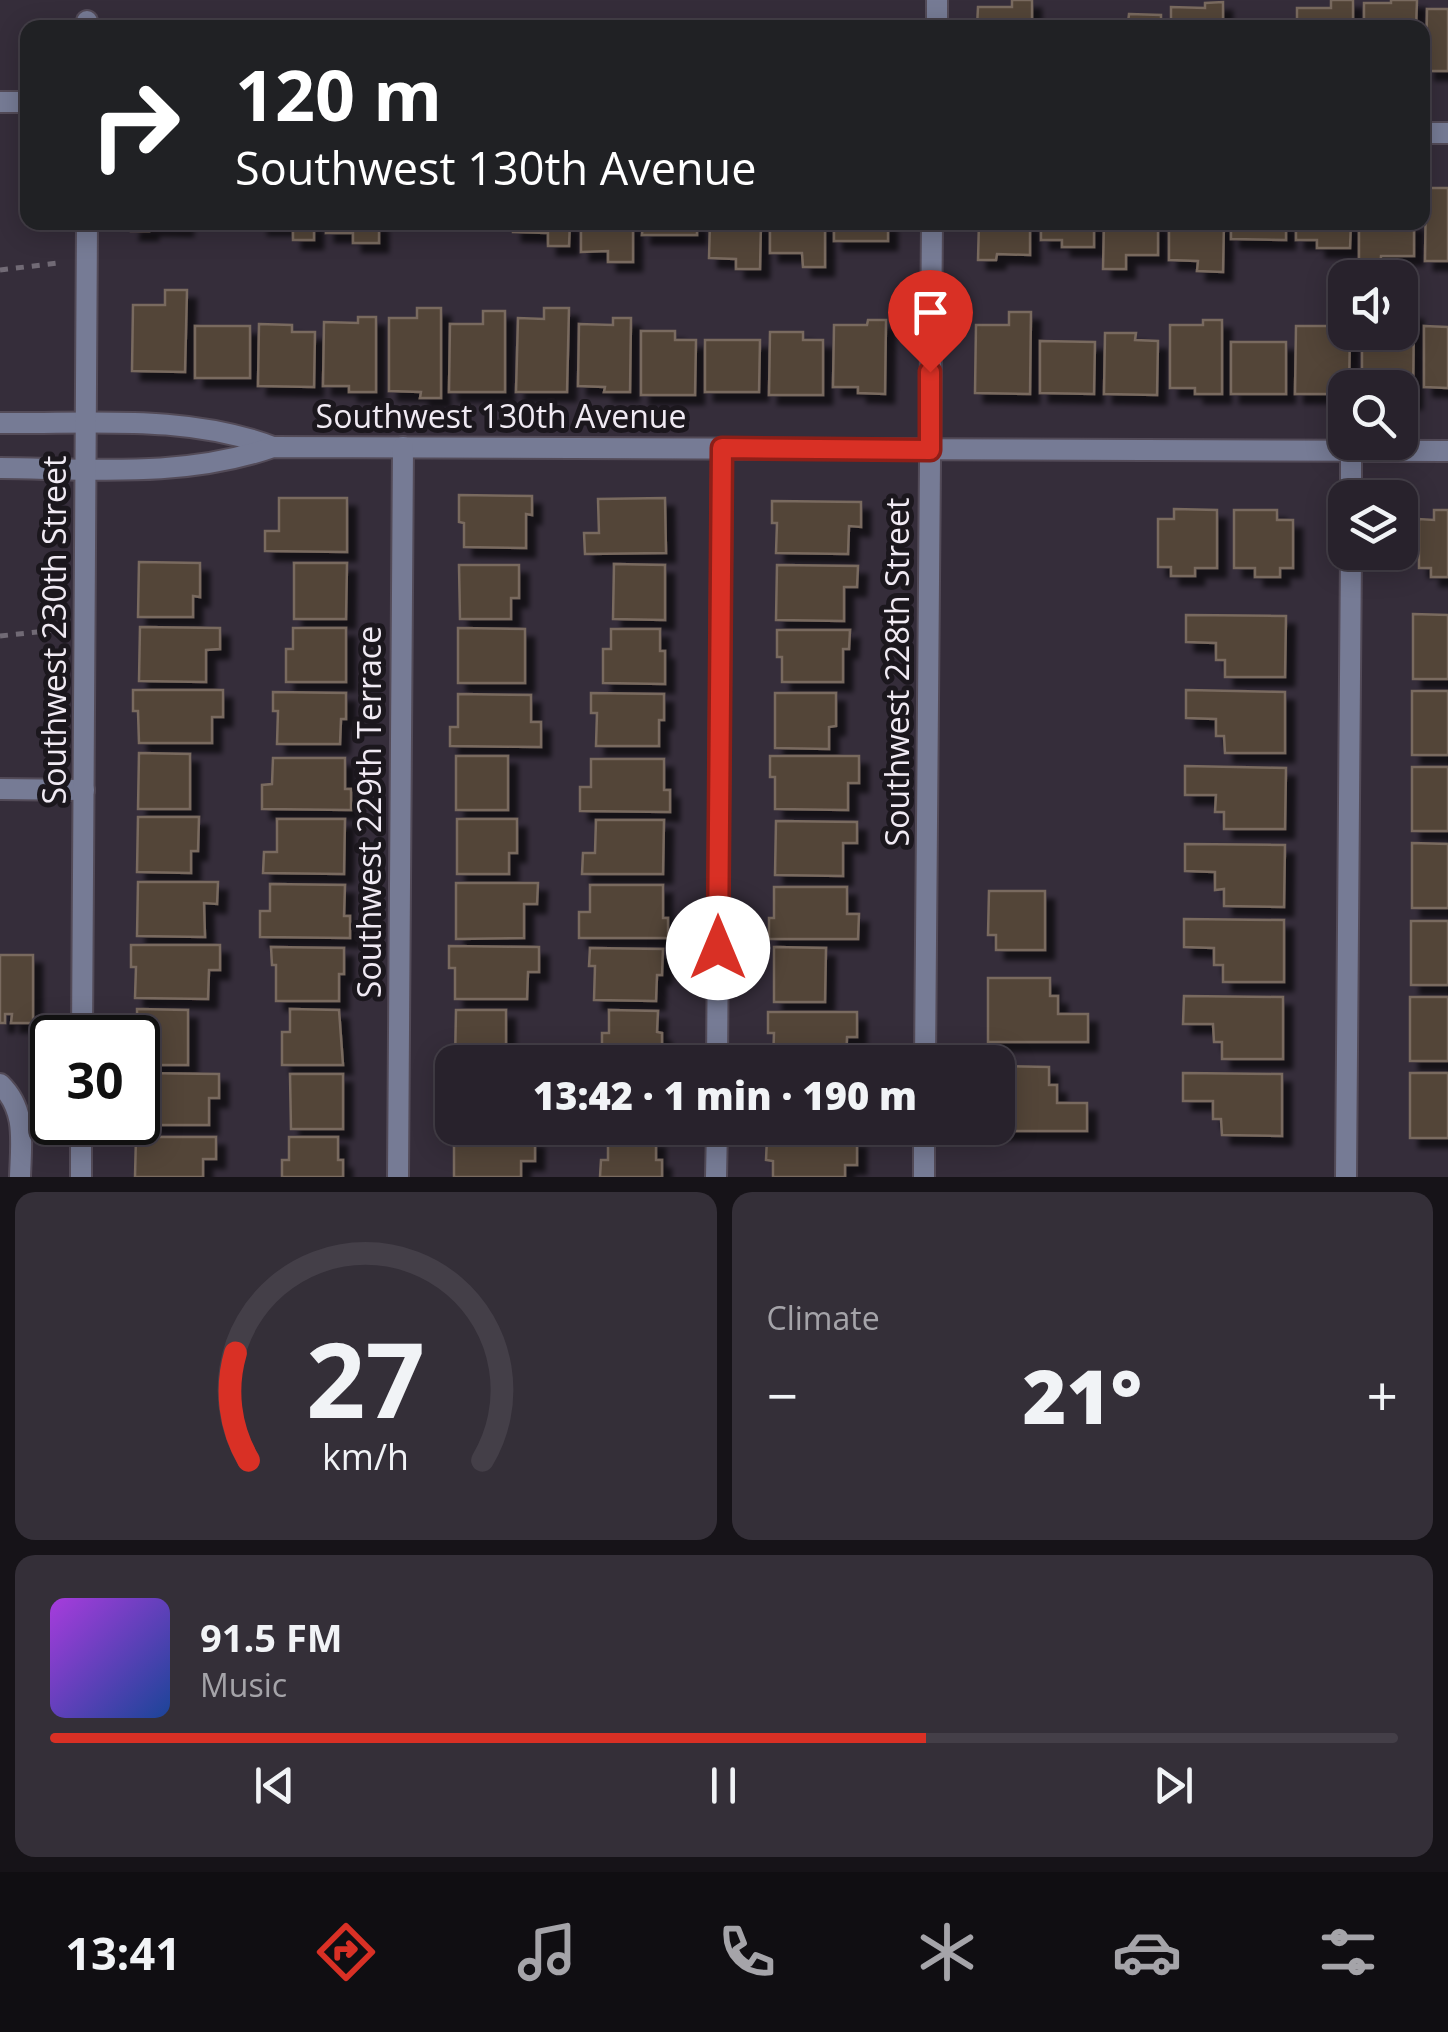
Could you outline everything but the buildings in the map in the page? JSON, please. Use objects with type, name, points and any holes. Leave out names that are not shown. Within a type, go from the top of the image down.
[{"type":"street","name":"Southwest 230th Street","points":[[82,1015],[86,230]]},
{"type":"street","name":"Southwest 228th Street","points":[[924,1045],[932,230]]},
{"type":"street","name":"Southwest 130th Avenue","points":[[0,423],[180,425],[229,433],[273,448]]},
{"type":"street","name":"Southwest 229th Terrace","points":[[398,1177],[403,447]]},
{"type":"street","name":"Southwest 130th Avenue","points":[[0,468],[196,467],[273,448],[1328,451]]},
{"type":"street","points":[[717,1045],[722,448]]},
{"type":"street","name":"Southwest 130th Avenue","points":[[1418,452],[1448,452]]},
{"type":"street","points":[[1346,1177],[1351,570]]},
{"type":"street","points":[[0,789],[84,790]]},
{"type":"street","points":[[3,1087],[21,1120],[20,1177]]},
{"type":"street","points":[[81,1145],[81,1177]]},
{"type":"street","points":[[716,1177],[717,1145]]},
{"type":"street","points":[[924,1145],[924,1177]]},
{"type":"path","points":[[0,270],[58,263]]},
{"type":"path","points":[[0,636],[56,630]]},
{"type":"route","points":[[718,948],[722,448],[930,450],[930,372]]}]
